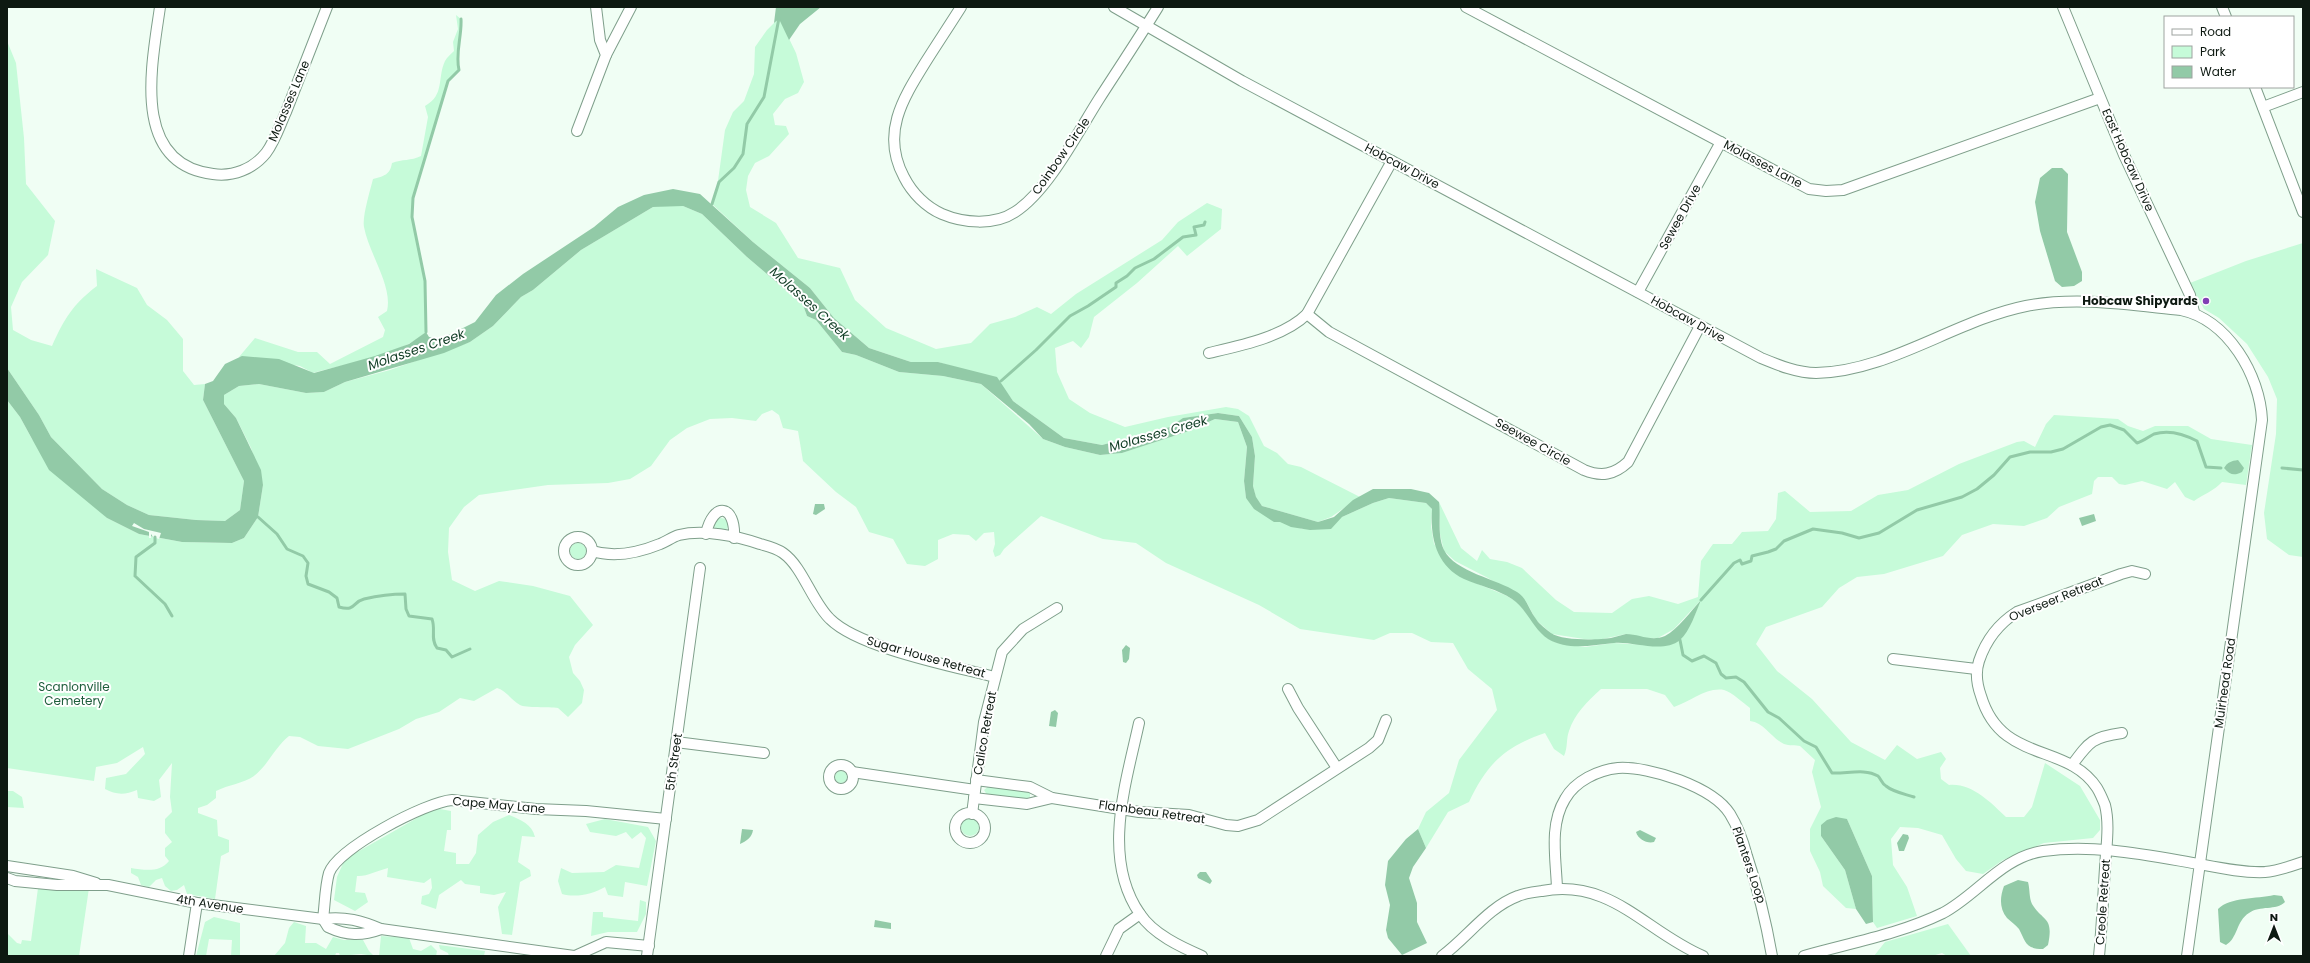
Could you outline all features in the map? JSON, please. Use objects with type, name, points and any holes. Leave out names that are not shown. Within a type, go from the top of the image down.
[{"type":"street","name":"Molasses Lane","points":[[160,7],[151,82],[155,123],[162,146],[171,157],[182,165],[207,174],[224,176],[247,169],[267,152],[293,95],[327,7]]},
{"type":"street","points":[[596,7],[600,40],[606,55]]},
{"type":"street","points":[[577,131],[606,55],[631,7]]},
{"type":"street","name":"Coinbow Circle","points":[[961,7],[904,96],[897,116],[893,142],[897,164],[909,187],[932,210],[955,220],[986,222],[1014,213],[1036,194],[1070,146],[1158,7]]},
{"type":"street","name":"Hobcaw Drive","points":[[1114,7],[1242,81],[1700,326],[1761,358],[1782,367],[1815,373],[1832,372],[1870,363],[2007,311],[2044,303],[2094,302],[2194,312]]},
{"type":"street","name":"Molasses Lane","points":[[1466,7],[1809,189],[1826,191],[1843,190],[2100,98]]},
{"type":"street","name":"East Hobcaw Drive","points":[[2063,7],[2124,155],[2190,295],[2194,312]]},
{"type":"street","points":[[2255,88],[2303,212]]},
{"type":"street","points":[[2263,107],[2303,92]]},
{"type":"street","name":"Sewee Drive","points":[[1638,292],[1721,142]]},
{"type":"street","points":[[1209,353],[1244,345],[1270,336],[1294,324],[1307,314],[1392,161]]},
{"type":"street","name":"Muirhead Road","points":[[2187,956],[2262,420],[2261,410],[2252,376],[2242,357],[2224,336],[2194,312]]},
{"type":"street","name":"Seewee Circle","points":[[1307,314],[1329,332],[1584,470],[1600,474],[1616,471],[1628,462],[1700,326]]},
{"type":"street","points":[[706,534],[711,518],[715,513],[722,511],[729,513],[733,518],[734,538]]},
{"type":"street","name":"Sugar House Retreat","points":[[592,551],[604,555],[626,554],[643,550],[679,535],[706,534],[759,543],[783,553],[792,563],[830,619],[853,635],[870,643],[995,677]]},
{"type":"street","name":"5th Street","points":[[648,951],[700,568]]},
{"type":"street","name":"Overseer Retreat","points":[[2106,849],[2105,804],[2097,789],[2088,777],[2072,765],[2020,744],[2003,734],[1991,720],[1983,706],[1978,688],[1976,669],[1982,649],[1994,630],[2005,619],[2017,612],[2120,574],[2132,571],[2145,574]]},
{"type":"street","name":"Calico Retreat","points":[[972,814],[984,722],[1002,652],[1008,643],[1023,629],[1057,608]]},
{"type":"street","points":[[1893,659],[1976,669]]},
{"type":"street","points":[[1288,689],[1298,708],[1337,768]]},
{"type":"street","name":"Flambeau Retreat","points":[[852,772],[976,789],[1030,787],[1052,798],[1122,808],[1139,812],[1189,815],[1226,825],[1244,825],[1258,820],[1378,740],[1386,720]]},
{"type":"street","points":[[1139,723],[1122,808],[1119,836],[1119,859],[1126,886],[1140,914],[1151,927],[1183,948],[1202,956]]},
{"type":"street","points":[[2072,765],[2089,743],[2102,735],[2122,733]]},
{"type":"street","points":[[676,742],[764,753]]},
{"type":"street","name":"Planters Loop","points":[[1557,888],[1555,829],[1565,798],[1576,786],[1604,770],[1619,768],[1654,774],[1690,784],[1721,802],[1738,828],[1764,909],[1772,956]]},
{"type":"street","points":[[976,789],[1027,804],[1052,798]]},
{"type":"street","name":"Cape May Lane","points":[[324,919],[329,873],[344,854],[356,844],[427,805],[441,800],[538,810],[586,811],[666,819]]},
{"type":"street","points":[[1804,956],[1912,926],[1944,912],[1995,874],[2016,861],[2040,852],[2074,848],[2106,849],[2200,864],[2264,872],[2303,862]]},
{"type":"street","name":"Creole Retreat","points":[[2099,956],[2106,849]]},
{"type":"street","name":"4th Avenue","points":[[7,866],[87,879],[98,884],[197,903],[324,919],[339,917],[352,919],[381,930],[575,956],[606,942],[648,951]]},
{"type":"street","points":[[31,882],[33,870]]},
{"type":"street","name":"4th Avenue","points":[[7,878],[74,886],[98,884]]},
{"type":"street","points":[[1442,956],[1456,952],[1490,913],[1518,896],[1557,888],[1584,890],[1626,907],[1678,943],[1703,956]]},
{"type":"street","points":[[189,956],[197,903]]},
{"type":"street","points":[[1106,956],[1119,929],[1140,914]]},
{"type":"street","name":"4th Avenue","points":[[324,919],[328,927],[346,934],[365,935],[381,930]]},
{"type":"green space","points":[[456,15],[461,19],[461,32],[458,51],[459,70],[448,81],[413,198],[412,216],[425,281],[426,332],[416,340],[389,352],[313,373],[300,366],[239,357],[255,338],[298,352],[317,352],[330,364],[383,337],[385,330],[378,317],[387,311],[387,291],[367,237],[364,227],[364,217],[373,179],[388,173],[392,163],[414,159],[421,156],[428,117],[425,106],[435,97],[440,86],[445,61],[454,51],[453,42],[458,29]]},
{"type":"green space","points":[[779,18],[796,53],[804,82],[798,93],[785,99],[773,114],[775,125],[786,126],[789,134],[769,156],[755,163],[748,176],[746,190],[750,207],[776,223],[798,258],[840,268],[855,300],[886,328],[936,349],[971,343],[990,324],[1015,317],[1037,307],[1051,314],[1076,294],[1162,240],[1178,222],[1207,203],[1222,209],[1221,229],[1187,256],[1178,246],[1137,283],[1094,317],[1089,337],[1081,348],[1073,341],[1055,348],[1057,372],[1069,399],[1090,413],[1125,427],[1168,417],[1226,407],[1238,409],[1249,416],[1264,446],[1277,453],[1288,464],[1301,467],[1360,497],[1331,517],[1318,522],[1262,506],[1256,498],[1253,486],[1255,456],[1252,437],[1239,416],[1218,413],[1184,418],[1170,427],[1102,445],[1064,438],[1013,401],[1008,394],[958,368],[938,362],[911,362],[869,348],[834,318],[810,288],[753,242],[712,204],[717,188],[725,130],[733,112],[744,101],[754,74],[755,47],[767,30]]},
{"type":"green space","points":[[7,41],[16,63],[24,138],[26,184],[55,221],[48,255],[22,282],[11,307],[13,330],[31,340],[52,346],[65,320],[75,306],[97,286],[96,269],[137,288],[147,305],[167,320],[183,339],[183,371],[194,385],[205,384],[203,400],[244,481],[240,510],[225,521],[196,520],[149,515],[127,505],[102,489],[51,437],[39,415],[7,368]]},
{"type":"green space","name":"Scanlonville Cemetery","points":[[672,205],[683,206],[702,214],[747,257],[803,305],[807,316],[816,320],[842,352],[856,355],[899,372],[943,376],[981,384],[1043,439],[1065,447],[1100,455],[1122,453],[1186,432],[1215,419],[1238,422],[1247,447],[1244,481],[1246,498],[1302,529],[1342,517],[1373,503],[1389,498],[1426,503],[1432,509],[1431,526],[1434,544],[1473,582],[1505,595],[1517,602],[1547,638],[1557,643],[1585,647],[1614,643],[1662,646],[1680,639],[1694,617],[1700,601],[1674,629],[1658,638],[1644,638],[1626,634],[1598,640],[1552,634],[1536,620],[1527,603],[1488,578],[1455,561],[1444,551],[1440,534],[1439,502],[1461,548],[1477,561],[1482,550],[1490,559],[1507,562],[1522,568],[1556,600],[1574,612],[1612,613],[1632,599],[1649,596],[1678,604],[1698,597],[1701,561],[1713,544],[1732,544],[1742,532],[1768,531],[1776,519],[1778,493],[1785,491],[1810,512],[1851,511],[1878,495],[1908,490],[1959,464],[2017,442],[2024,441],[2035,447],[2046,424],[2054,415],[2118,419],[2128,426],[2143,431],[2155,426],[2188,426],[2211,439],[2252,445],[2246,485],[2222,482],[2194,501],[2185,497],[2175,482],[2167,489],[2142,481],[2125,485],[2119,484],[2112,477],[2098,477],[2094,481],[2092,494],[2059,507],[2047,518],[2024,526],[1993,524],[1962,535],[1943,556],[1884,574],[1857,577],[1839,588],[1822,607],[1766,627],[1756,644],[1777,671],[1812,699],[1851,742],[1885,760],[1897,745],[1917,759],[1941,752],[1946,759],[1940,768],[1941,779],[1949,785],[1957,785],[1973,790],[2006,817],[2024,817],[2032,807],[2045,763],[2080,786],[2100,820],[2100,830],[2093,838],[2044,843],[2003,860],[1983,874],[1966,871],[1956,859],[1942,835],[1918,828],[1900,827],[1891,839],[1893,865],[1907,887],[1917,916],[1877,928],[1873,922],[1872,876],[1847,819],[1821,836],[1845,870],[1856,909],[1846,908],[1823,886],[1820,872],[1810,851],[1810,829],[1821,807],[1812,772],[1815,760],[1800,746],[1784,744],[1760,725],[1750,721],[1750,708],[1727,691],[1717,690],[1704,693],[1674,707],[1665,695],[1647,689],[1601,689],[1578,713],[1568,734],[1564,756],[1554,749],[1545,733],[1518,744],[1498,758],[1490,767],[1469,802],[1448,812],[1426,848],[1418,829],[1426,812],[1449,793],[1459,760],[1497,710],[1492,689],[1468,669],[1453,643],[1431,642],[1412,633],[1390,633],[1374,640],[1300,629],[1259,605],[1166,563],[1136,543],[1103,539],[1041,516],[1004,549],[1000,555],[995,557],[993,551],[995,544],[994,532],[984,533],[976,541],[969,535],[953,534],[938,540],[938,559],[925,566],[907,564],[893,539],[869,532],[856,507],[836,492],[803,461],[798,431],[783,428],[779,415],[772,410],[762,414],[756,421],[732,418],[710,419],[687,428],[670,440],[651,466],[630,479],[608,483],[548,485],[479,495],[464,507],[449,528],[448,552],[452,580],[475,591],[499,581],[533,586],[570,596],[593,625],[575,645],[569,657],[573,673],[580,681],[584,690],[582,703],[568,717],[558,708],[520,705],[504,691],[497,688],[474,701],[460,698],[439,712],[416,719],[399,729],[348,749],[318,746],[300,737],[289,736],[254,776],[216,791],[216,798],[207,805],[198,808],[198,813],[217,820],[218,836],[229,840],[229,852],[221,856],[215,899],[187,894],[184,885],[177,890],[171,891],[165,886],[162,878],[156,880],[149,887],[141,885],[138,877],[131,873],[131,868],[152,870],[165,865],[169,861],[165,856],[165,848],[172,842],[165,833],[165,819],[172,812],[170,797],[172,763],[159,780],[161,797],[154,801],[138,798],[137,790],[121,794],[105,789],[106,778],[126,774],[145,754],[143,747],[117,763],[96,767],[94,781],[7,768],[7,400],[20,417],[32,439],[107,518],[139,534],[182,542],[232,543],[244,538],[258,517],[263,485],[251,448],[236,418],[224,404],[224,395],[239,386],[259,384],[306,393],[324,392],[345,382],[390,370],[470,342],[493,326],[521,297],[533,290],[581,250],[653,207]]},
{"type":"green space","points":[[2303,243],[2303,557],[2289,555],[2267,539],[2264,513],[2276,434],[2277,399],[2268,377],[2247,344],[2219,318],[2204,309],[2190,283],[2246,261]]},
{"type":"green space","points":[[721,518],[726,520],[728,525],[726,530],[721,532],[716,530],[714,525],[716,520]]},
{"type":"green space","points":[[578,543],[584,545],[586,551],[584,557],[578,559],[572,557],[570,551],[572,545]]},
{"type":"green space","points":[[839,771],[843,771],[847,777],[843,783],[839,783],[835,779],[835,775]]},
{"type":"green space","points":[[990,785],[1027,790],[1030,792],[1030,797],[1025,799],[987,795],[984,790]]},
{"type":"green space","points":[[7,791],[13,791],[22,797],[24,808],[7,807]]},
{"type":"green space","points":[[440,809],[451,811],[451,830],[447,830],[444,851],[456,853],[456,864],[469,864],[476,853],[478,835],[493,822],[509,815],[525,823],[534,833],[535,837],[522,836],[518,862],[530,870],[531,876],[520,882],[512,935],[502,934],[498,907],[506,892],[494,895],[480,893],[480,886],[465,884],[461,880],[439,895],[436,909],[421,904],[422,896],[429,894],[432,888],[431,878],[424,883],[387,877],[388,868],[368,875],[357,876],[355,892],[365,893],[368,902],[355,911],[334,900],[337,877],[345,859],[431,810]]},
{"type":"green space","points":[[970,818],[976,821],[979,827],[976,833],[970,836],[964,833],[961,827],[964,821]]},
{"type":"green space","points":[[605,819],[648,827],[656,841],[647,886],[625,882],[623,897],[608,895],[605,887],[584,895],[573,896],[562,894],[558,881],[561,868],[572,873],[604,872],[616,865],[639,868],[646,838],[641,832],[632,839],[626,832],[616,836],[590,832],[586,824]]},
{"type":"green space","points":[[38,888],[89,888],[79,956],[7,956],[7,933],[17,943],[21,944],[22,940],[31,941]]},
{"type":"green space","points":[[640,900],[646,902],[646,914],[637,932],[608,932],[591,936],[593,912],[603,912],[603,917],[638,921]]},
{"type":"green space","points":[[214,917],[240,923],[240,956],[231,956],[232,940],[209,939],[206,956],[196,956],[205,922]]},
{"type":"green space","points":[[294,922],[306,926],[305,943],[316,943],[326,949],[333,937],[344,940],[363,940],[369,951],[374,956],[361,954],[340,956],[339,953],[336,953],[335,956],[274,956],[285,943],[289,928]]},
{"type":"green space","points":[[1948,924],[1971,956],[1947,956],[1942,953],[1932,956],[1874,956],[1885,942]]},
{"type":"green space","points":[[381,936],[409,938],[413,949],[421,951],[431,945],[437,951],[436,956],[379,956]]},
{"type":"green space","points":[[439,945],[485,951],[484,956],[449,956],[448,953],[440,949]]},
{"type":"water","points":[[776,7],[821,7],[800,24],[789,40],[779,19],[774,23]]},
{"type":"water","points":[[2052,168],[2062,168],[2068,174],[2067,232],[2082,272],[2082,281],[2074,286],[2062,287],[2055,281],[2040,231],[2035,202],[2040,178]]},
{"type":"water","points":[[673,189],[700,194],[753,242],[810,288],[834,318],[869,348],[911,362],[938,362],[997,377],[1013,401],[1064,438],[1102,445],[1170,427],[1183,418],[1218,413],[1239,416],[1252,437],[1255,456],[1253,486],[1256,497],[1262,506],[1318,522],[1334,517],[1353,500],[1373,489],[1411,489],[1429,493],[1439,502],[1442,544],[1449,558],[1467,570],[1509,587],[1517,592],[1528,604],[1539,623],[1556,636],[1571,639],[1605,639],[1631,634],[1650,638],[1660,638],[1675,629],[1701,600],[1695,616],[1687,632],[1680,640],[1665,646],[1657,647],[1614,643],[1589,646],[1572,646],[1556,643],[1548,639],[1538,630],[1522,608],[1512,599],[1494,590],[1464,579],[1447,567],[1437,550],[1432,530],[1432,509],[1426,503],[1389,498],[1373,503],[1342,517],[1331,529],[1310,530],[1291,527],[1280,522],[1274,522],[1254,509],[1246,498],[1244,481],[1247,447],[1238,422],[1215,419],[1186,432],[1122,453],[1100,455],[1065,447],[1043,439],[1029,424],[981,384],[943,376],[899,372],[856,355],[842,352],[816,320],[807,316],[803,305],[747,257],[702,214],[683,206],[653,207],[581,250],[533,290],[521,297],[493,326],[470,342],[444,353],[345,382],[324,392],[306,393],[259,384],[239,386],[224,395],[224,404],[236,418],[261,470],[263,485],[258,517],[244,538],[232,543],[182,542],[139,534],[107,518],[49,470],[20,417],[7,400],[7,368],[39,415],[51,437],[102,489],[127,505],[149,515],[196,520],[225,521],[240,510],[244,481],[203,400],[205,384],[213,381],[225,364],[242,356],[279,359],[314,373],[375,356],[409,344],[426,332],[429,337],[437,338],[451,334],[475,322],[496,295],[523,274],[594,227],[618,207],[644,195]]},
{"type":"water","points":[[2238,460],[2244,468],[2242,472],[2232,474],[2224,468],[2230,462]]},
{"type":"water","points":[[815,504],[824,504],[825,509],[816,515],[813,514]]},
{"type":"water","points":[[2094,514],[2096,521],[2082,526],[2079,518]]},
{"type":"water","points":[[1126,645],[1130,648],[1129,659],[1126,663],[1123,662],[1122,650]]},
{"type":"water","points":[[1055,710],[1058,713],[1056,727],[1049,726],[1051,712]]},
{"type":"water","points":[[1836,817],[1847,819],[1872,876],[1873,922],[1866,924],[1856,909],[1845,870],[1821,836],[1821,825],[1827,820]]},
{"type":"water","points":[[742,829],[753,830],[752,835],[745,842],[740,844]]},
{"type":"water","points":[[1418,829],[1426,848],[1413,867],[1409,878],[1417,903],[1417,922],[1427,943],[1402,955],[1388,938],[1386,930],[1390,905],[1385,885],[1388,861],[1406,839]]},
{"type":"water","points":[[1640,830],[1656,838],[1654,842],[1646,842],[1641,839],[1636,832]]},
{"type":"water","points":[[1903,834],[1908,835],[1909,838],[1904,851],[1899,851],[1897,843]]},
{"type":"water","points":[[1200,872],[1206,872],[1212,881],[1210,884],[1198,878],[1197,875]]},
{"type":"water","points":[[2018,880],[2028,882],[2032,904],[2046,920],[2050,929],[2048,945],[2043,949],[2033,948],[2027,944],[2019,929],[2004,914],[2001,906],[2004,886]]},
{"type":"water","points":[[2274,895],[2282,896],[2285,902],[2281,905],[2258,909],[2249,913],[2242,920],[2230,942],[2226,945],[2220,942],[2218,909],[2229,902],[2237,900]]},
{"type":"water","points":[[875,920],[891,923],[891,929],[874,927]]},
{"type":"pier","points":[[134,523],[144,529],[161,533],[159,539],[153,537],[151,534],[151,538],[149,538],[149,532],[132,526]]},
{"type":"waterway","points":[[712,204],[719,182],[734,168],[743,154],[747,124],[764,97],[779,18]]},
{"type":"waterway","points":[[426,332],[425,281],[412,217],[413,198],[448,81],[459,70],[458,51],[461,32],[461,19]]},
{"type":"waterway","points":[[1001,381],[1036,350],[1070,316],[1116,287],[1116,283],[1127,276],[1135,268],[1154,259],[1183,237],[1196,235],[1194,227],[1204,225],[1205,222]]},
{"type":"waterway","name":"Molasses Creek","points":[[1701,600],[1734,563],[1740,560],[1742,564],[1751,561],[1752,556],[1776,549],[1784,541],[1813,529],[1842,533],[1859,538],[1879,533],[1917,510],[1962,497],[1977,489],[1994,475],[2010,457],[2030,452],[2051,452],[2063,449],[2101,427],[2110,425],[2124,430],[2137,443],[2154,434],[2166,432],[2182,434],[2197,441],[2206,467],[2221,468]]},
{"type":"waterway","name":"Molasses Creek","points":[[2282,468],[2303,470]]},
{"type":"waterway","points":[[258,517],[277,534],[287,549],[303,556],[308,563],[306,576],[308,584],[329,592],[337,598],[339,607],[348,608],[360,600],[369,598],[405,594],[406,609],[409,616],[432,619],[433,637],[437,648],[446,650],[452,657],[470,649]]},
{"type":"waterway","points":[[155,537],[155,543],[136,557],[135,576],[165,604],[172,616]]},
{"type":"waterway","points":[[1680,640],[1683,655],[1692,661],[1704,656],[1716,663],[1721,674],[1726,678],[1736,677],[1744,682],[1768,712],[1779,718],[1804,741],[1816,747],[1832,773],[1867,772],[1878,776],[1883,784],[1889,788],[1914,797]]},
{"type":"place","name":"Hobcaw Shipyards","points":[[2206,301]]}]
